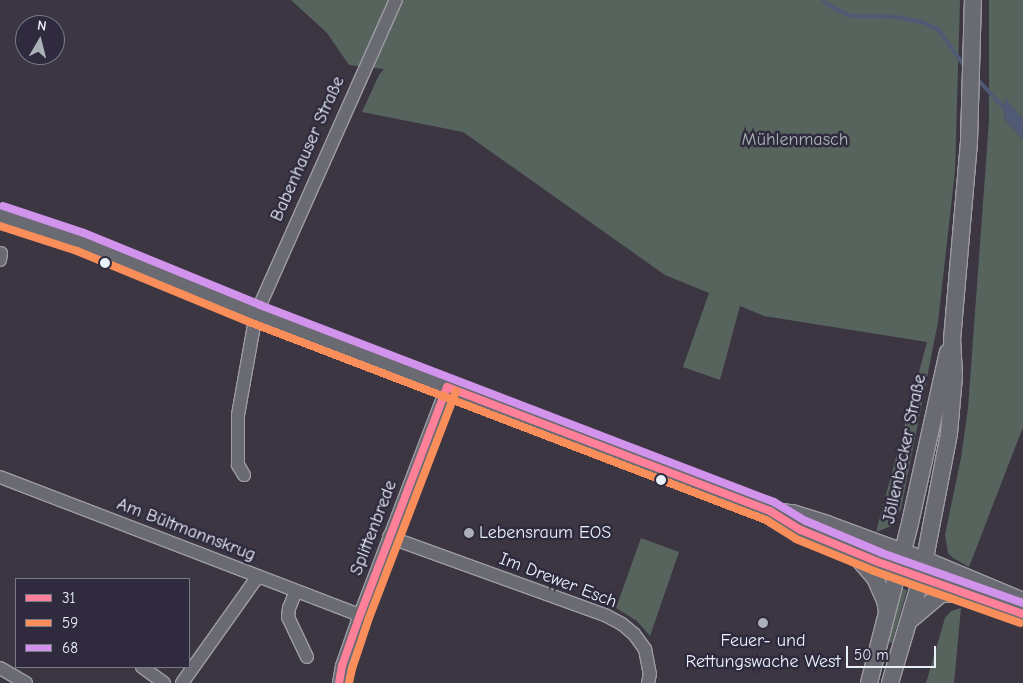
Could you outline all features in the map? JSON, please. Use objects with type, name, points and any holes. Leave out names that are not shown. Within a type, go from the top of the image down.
[{"type":"main road","name":"Jöllenbecker Straße","points":[[890,683],[921,578],[949,433],[954,376],[952,340],[969,141],[973,0]]},
{"type":"main road","points":[[0,215],[80,242],[256,314],[770,511],[801,530],[898,570],[1023,614]]},
{"type":"main road","name":"Jöllenbecker Straße","points":[[869,683],[903,551],[940,383],[952,340]]},
{"type":"main road","points":[[770,511],[804,516],[903,551],[1023,601]]},
{"type":"main road","points":[[850,551],[875,578],[888,612]]},
{"type":"main road","points":[[910,620],[941,594],[961,593]]},
{"type":"street","name":"Babenhauser Straße","points":[[244,475],[238,465],[238,415],[256,314],[396,0]]},
{"type":"street","name":"Splittenbrede","points":[[339,683],[342,666],[360,615],[447,387]]},
{"type":"street","name":"Am Bültmannskrug","points":[[0,477],[360,615]]},
{"type":"street","name":"Im Drewer Esch","points":[[389,537],[607,616],[622,624],[634,634],[645,649],[649,666],[648,683]]},
{"type":"street","points":[[190,666],[258,576]]},
{"type":"street","points":[[296,591],[289,608],[288,618],[307,658]]},
{"type":"street","points":[[0,668],[26,683]]},
{"type":"street","points":[[143,668],[164,683]]},
{"type":"street","points":[[182,683],[188,669]]},
{"type":"green space","name":"Mühlenmasch","points":[[291,0],[960,0],[955,171],[938,322],[901,509],[891,526],[876,532],[927,342],[764,316],[740,306],[720,380],[683,367],[709,293],[665,275],[463,132],[362,112],[379,75],[384,69],[349,65],[327,33]]},
{"type":"green space","points":[[989,0],[1023,0],[1023,119],[1005,99],[1004,118],[1023,140],[1023,427],[969,567],[948,553],[945,535],[961,458],[968,408],[989,121]]},
{"type":"green space","points":[[641,538],[679,552],[650,636],[637,621],[616,608]]},
{"type":"green space","points":[[901,588],[907,590],[892,643],[887,642]]},
{"type":"green space","points":[[961,608],[954,683],[926,683],[945,618],[951,611]]},
{"type":"water","points":[[1005,98],[1023,119],[1023,140],[1004,118]]},
{"type":"waterway","points":[[823,0],[828,5],[851,16],[896,17],[922,22],[939,30],[965,67]]},
{"type":"waterway","points":[[977,79],[1006,110]]},
{"type":"transit line","name":"68","points":[[3,206],[84,233],[260,305],[774,502],[806,521],[882,553],[1023,603]]},
{"type":"transit line","name":"59","points":[[0,226],[77,251],[252,323],[766,520],[796,539],[874,571],[1020,623]]},
{"type":"transit line","name":"31","points":[[447,387],[770,511],[801,530],[878,562],[1023,614]]},
{"type":"transit line","name":"31","points":[[339,683],[342,666],[360,615],[447,387]]},
{"type":"transit line","name":"59","points":[[349,683],[369,618],[456,391]]},
{"type":"place","name":"Lebensraum EOS","points":[[469,533]]},
{"type":"place","name":"Feuer- und Rettungswache West","points":[[763,623]]}]
